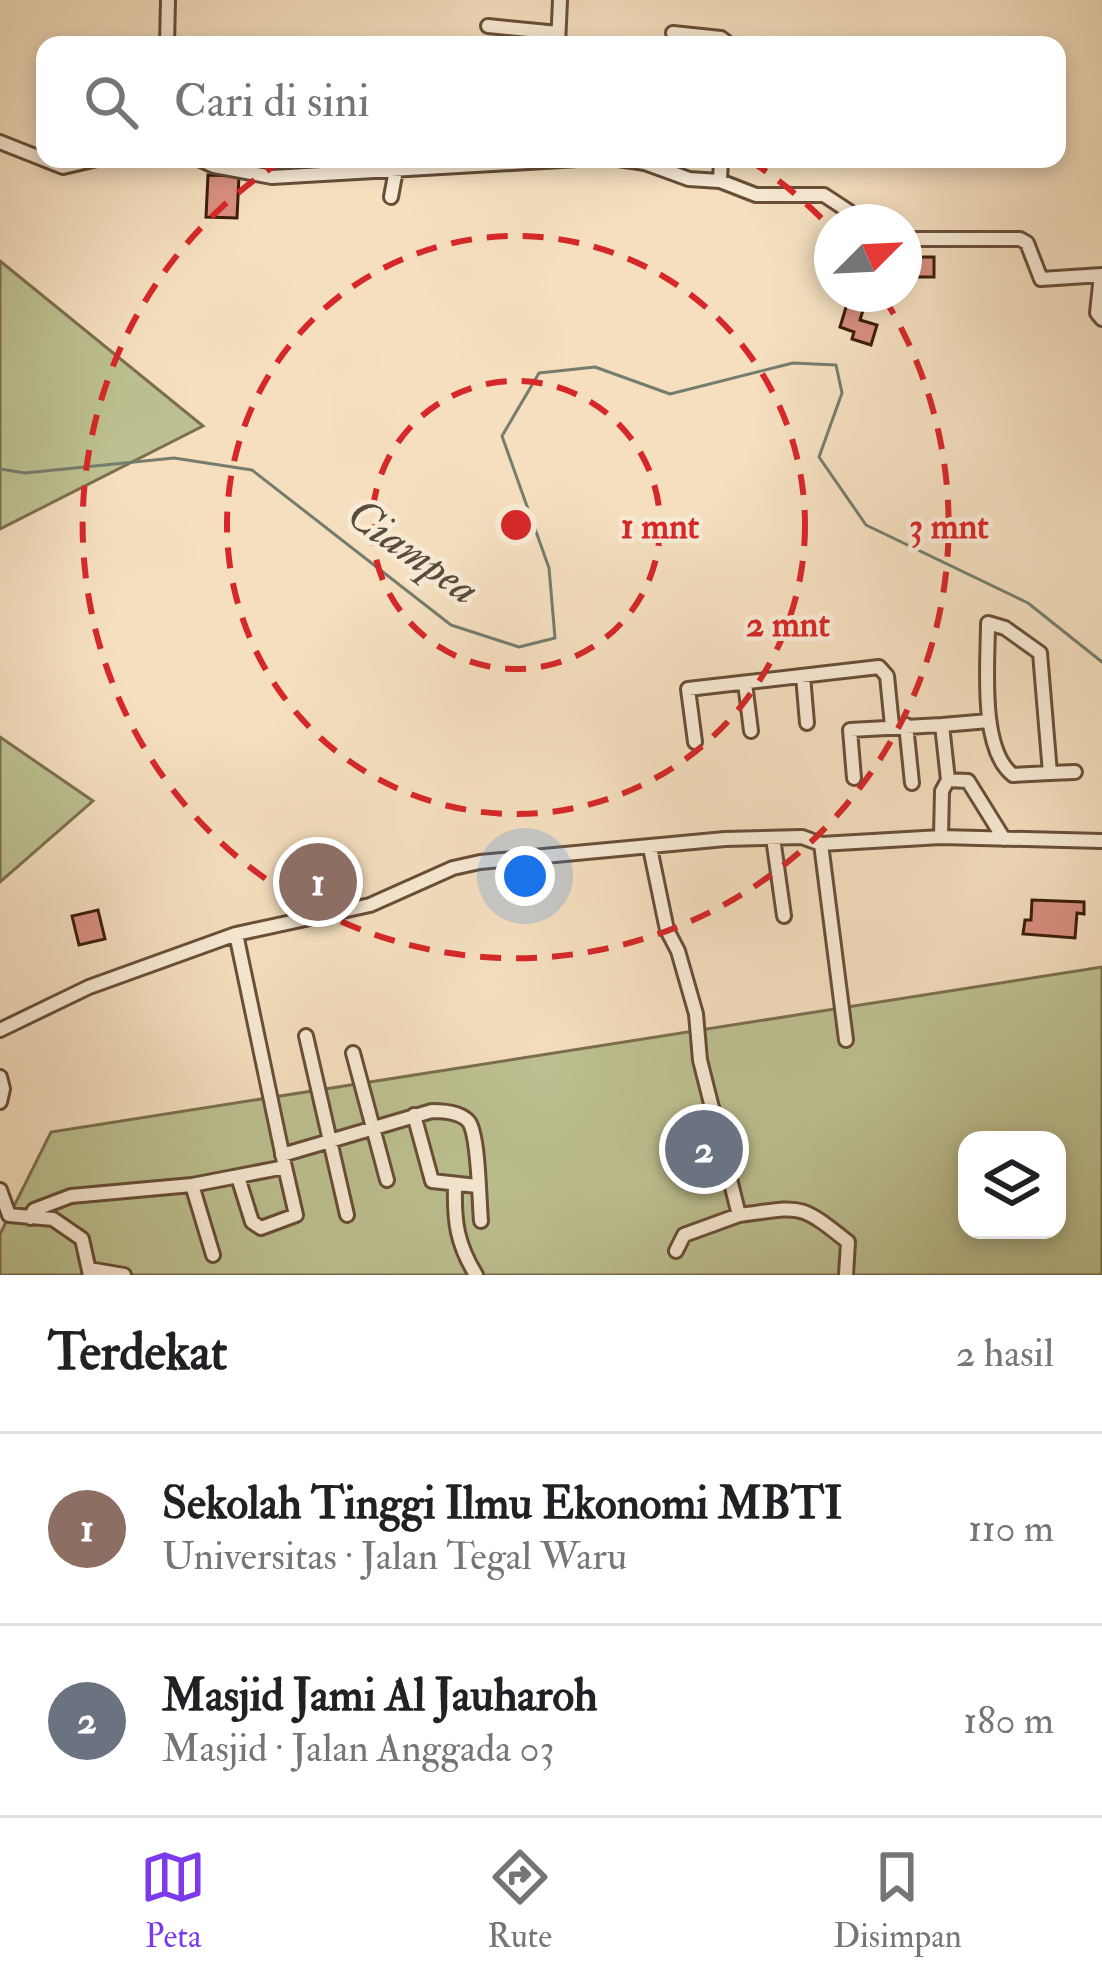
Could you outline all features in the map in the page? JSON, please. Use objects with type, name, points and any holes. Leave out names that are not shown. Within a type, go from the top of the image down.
[{"type":"street","points":[[167,36],[168,0]]},
{"type":"street","points":[[558,36],[560,0]]},
{"type":"street","points":[[488,26],[542,36]]},
{"type":"street","points":[[673,33],[702,36]]},
{"type":"street","points":[[0,142],[36,156]]},
{"type":"street","points":[[237,168],[272,177],[427,168]]},
{"type":"street","points":[[659,168],[689,179],[720,181],[755,195],[824,195],[838,204]]},
{"type":"street","points":[[720,181],[721,168]]},
{"type":"street","points":[[391,197],[396,170]]},
{"type":"street","points":[[922,239],[1020,239],[1027,243],[1041,280],[1101,275],[1097,314],[1102,319]]},
{"type":"street","points":[[1050,773],[1040,653],[1005,628],[988,623],[989,722],[1005,769],[1013,775],[1076,772]]},
{"type":"street","points":[[695,742],[688,689],[879,667],[884,670],[912,783]]},
{"type":"street","points":[[803,676],[807,724]]},
{"type":"street","points":[[745,682],[751,731]]},
{"type":"street","points":[[854,778],[850,730],[989,722]]},
{"type":"street","points":[[941,837],[942,791],[948,780],[942,724]]},
{"type":"street","points":[[948,780],[968,781],[1004,839]]},
{"type":"street","points":[[0,1030],[89,987],[236,934],[370,905],[453,868],[480,862],[773,838],[821,844],[941,837],[1102,841]]},
{"type":"street","points":[[773,838],[784,916]]},
{"type":"street","points":[[821,844],[846,1040]]},
{"type":"street","points":[[650,848],[667,930],[696,1014],[700,1060],[740,1216]]},
{"type":"street","points":[[236,934],[296,1215],[262,1228],[252,1222],[238,1177]]},
{"type":"street","points":[[306,1036],[347,1215]]},
{"type":"street","points":[[353,1053],[387,1180]]},
{"type":"street","points":[[0,1077],[0,1102]]},
{"type":"street","points":[[30,1217],[34,1210],[71,1196],[238,1177],[373,1126],[441,1111],[469,1122],[481,1221]]},
{"type":"street","points":[[414,1115],[432,1181],[477,1186]]},
{"type":"street","points":[[192,1185],[213,1255]]},
{"type":"street","points":[[455,1186],[454,1227],[461,1251],[476,1275]]},
{"type":"street","points":[[0,1190],[10,1215],[53,1219],[72,1230],[86,1247],[90,1272],[124,1275]]},
{"type":"street","points":[[676,1251],[684,1235],[740,1216],[809,1211],[848,1242],[846,1275]]},
{"type":"green space","points":[[0,261],[203,426],[0,529]]},
{"type":"green space","points":[[0,737],[93,801],[0,882]]},
{"type":"green space","points":[[1102,967],[1102,1275],[0,1275],[0,1234],[51,1132]]},
{"type":"building","points":[[208,175],[239,176],[237,218],[206,217]]},
{"type":"building","points":[[922,257],[934,257],[934,277],[922,277]]},
{"type":"building","points":[[845,312],[862,312],[860,320],[877,325],[871,345],[852,339],[854,332],[840,327]]},
{"type":"building","points":[[1032,900],[1084,902],[1084,914],[1077,913],[1075,938],[1023,934],[1025,920],[1031,920]]},
{"type":"building","points":[[98,910],[105,939],[79,945],[72,916]]},
{"type":"building","points":[[684,1131],[715,1131],[718,1166],[686,1166]]},
{"type":"waterway","name":"Ciampea","points":[[0,469],[25,473],[174,458],[252,470],[451,625],[519,647],[555,638],[549,568],[502,436],[539,373],[595,367],[670,394],[793,363],[836,365],[842,393],[819,457],[866,525],[1028,603],[1102,662]]},
{"type":"place","name":"Sekolah Tinggi Ilmu Ekonomi MBTI","points":[[318,882]]},
{"type":"place","name":"Masjid Jami Al Jauharoh","points":[[704,1149]]}]
